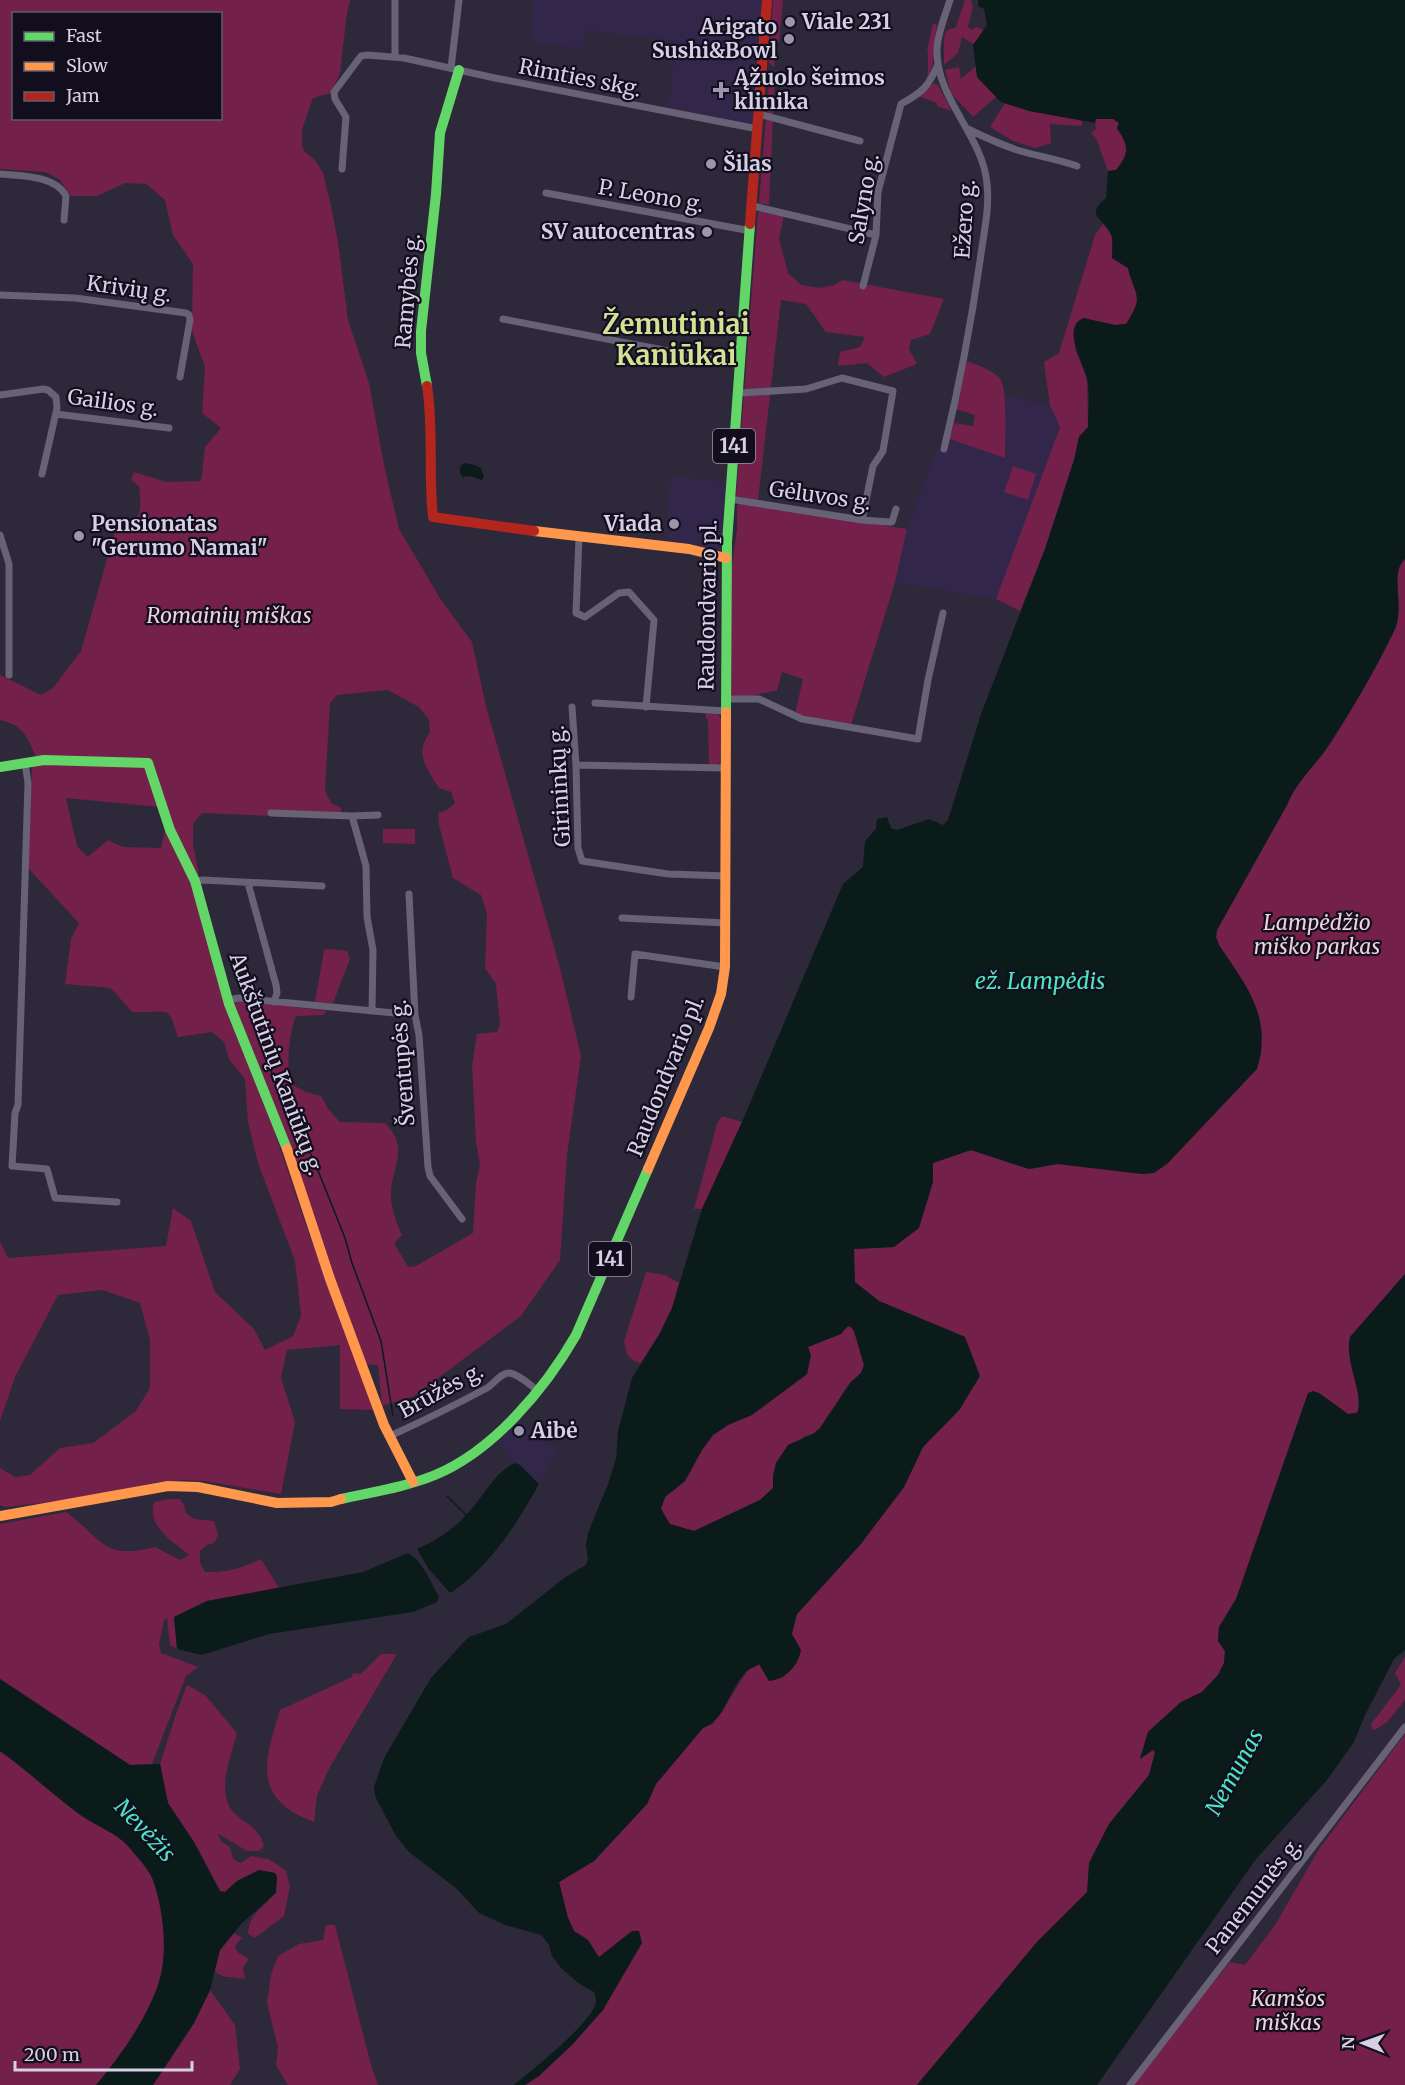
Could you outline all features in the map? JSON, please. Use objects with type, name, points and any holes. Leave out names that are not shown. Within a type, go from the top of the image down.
[{"type":"main road","name":"Raudondvario pl.","points":[[2,1515],[168,1486],[198,1487],[262,1501],[296,1504],[331,1502],[413,1482],[447,1470],[479,1451],[500,1433],[538,1391],[572,1343],[592,1302],[709,1028],[721,994],[725,967],[726,558],[767,0]]},
{"type":"main road","name":"Ramybės g.","points":[[455,69],[440,134],[421,331],[421,353],[428,395],[431,447],[430,493],[433,517],[579,537]]},
{"type":"main road","points":[[579,537],[689,549],[726,558]]},
{"type":"main road","name":"Aukštutinių Kaniūkų g.","points":[[0,767],[44,760],[148,764],[170,830],[195,881],[228,1000],[283,1137],[330,1279],[384,1425],[413,1482]]},
{"type":"street","points":[[395,0],[395,57]]},
{"type":"street","points":[[455,69],[459,0]]},
{"type":"street","name":"Ežero g.","points":[[944,449],[968,342],[988,192],[984,167],[968,129],[945,87],[938,63],[939,37],[950,0]]},
{"type":"street","name":"Rimties skg.","points":[[342,169],[346,117],[335,99],[334,92],[361,56],[367,55],[395,57],[758,129]]},
{"type":"street","name":"Salyno g.","points":[[863,286],[876,235],[878,192],[901,104],[923,91],[931,81],[938,63]]},
{"type":"street","points":[[759,114],[860,141]]},
{"type":"street","points":[[968,129],[1020,151],[1054,158],[1077,166]]},
{"type":"street","points":[[0,174],[56,184],[66,195],[64,220]]},
{"type":"street","name":"P. Leono g.","points":[[546,193],[751,231]]},
{"type":"street","points":[[753,206],[876,235]]},
{"type":"street","name":"Krivių g.","points":[[0,295],[75,298],[189,315],[180,377]]},
{"type":"street","points":[[503,319],[741,365]]},
{"type":"street","points":[[739,393],[806,389],[842,378],[893,392],[883,451],[873,466],[862,520]]},
{"type":"street","name":"Gailios g.","points":[[0,395],[48,390],[56,397],[56,414],[169,428]]},
{"type":"street","points":[[42,474],[56,414]]},
{"type":"street","name":"Gėluvos g.","points":[[730,499],[862,520],[892,522],[896,509]]},
{"type":"street","points":[[0,535],[9,564],[9,675]]},
{"type":"street","points":[[579,537],[576,613],[585,617],[619,593],[629,592],[654,620],[646,707]]},
{"type":"street","points":[[726,699],[759,699],[802,719],[918,739],[928,680],[944,614]]},
{"type":"street","points":[[595,703],[726,711]]},
{"type":"street","name":"Girininkų g.","points":[[572,707],[578,848],[582,861],[668,874],[727,876]]},
{"type":"street","points":[[25,763],[28,783],[21,1035],[18,1105],[15,1113],[12,1166],[47,1169],[55,1198],[117,1202]]},
{"type":"street","points":[[576,765],[726,768]]},
{"type":"street","points":[[271,813],[352,816],[378,814]]},
{"type":"street","points":[[352,816],[366,866],[367,917],[373,950],[372,1011]]},
{"type":"street","points":[[195,881],[203,879],[322,886]]},
{"type":"street","points":[[248,883],[276,985],[277,993],[274,1002]]},
{"type":"street","name":"Šventupės g.","points":[[410,894],[416,1015],[428,1167],[430,1176],[462,1219]]},
{"type":"street","points":[[622,918],[726,923]]},
{"type":"street","points":[[630,998],[635,954],[725,967]]},
{"type":"street","points":[[228,1000],[239,998],[416,1015]]},
{"type":"street","name":"Brūžės g.","points":[[390,1436],[455,1406],[489,1387],[505,1374],[520,1378],[538,1391]]},
{"type":"street","name":"Panemunės g.","points":[[1130,2085],[1405,1727]]},
{"type":"shaded area","points":[[534,0],[762,0],[754,126],[665,106],[671,92],[674,41],[585,30],[583,49],[530,41]]},
{"type":"shaded area","points":[[1004,394],[1050,406],[1060,427],[996,599],[895,582],[907,529],[942,437],[1005,457]]},
{"type":"shaded area","points":[[671,476],[727,482],[721,556],[665,548]]},
{"type":"shaded area","points":[[520,1421],[556,1450],[539,1484],[497,1443]]},
{"type":"green space","name":"Romainių miškas","points":[[0,0],[350,0],[340,73],[331,93],[313,98],[302,129],[302,145],[304,151],[315,160],[323,173],[338,242],[348,320],[369,383],[385,470],[399,529],[441,600],[472,642],[486,706],[560,968],[581,1056],[567,1155],[560,1260],[521,1316],[414,1396],[382,1406],[378,1365],[366,1364],[231,1002],[255,1002],[327,1011],[323,1015],[296,1016],[290,1040],[289,1083],[306,1092],[321,1096],[329,1110],[340,1122],[385,1123],[393,1133],[398,1151],[391,1199],[402,1235],[394,1243],[408,1267],[416,1266],[473,1233],[476,1184],[480,1164],[476,1142],[472,1066],[477,1034],[497,1032],[500,1024],[496,984],[485,968],[487,914],[481,895],[453,878],[438,813],[447,810],[455,803],[451,792],[439,788],[424,761],[423,747],[430,733],[429,720],[419,707],[388,690],[337,695],[330,703],[325,790],[331,803],[341,808],[341,815],[271,816],[202,813],[193,824],[193,844],[199,875],[196,876],[172,827],[153,767],[36,757],[23,732],[14,725],[0,720],[0,675],[41,695],[53,688],[81,651],[115,531],[131,522],[140,510],[139,486],[131,480],[134,472],[166,482],[201,481],[205,447],[221,428],[202,413],[205,367],[192,331],[193,264],[173,235],[165,200],[146,184],[125,183],[97,196],[71,196],[59,179],[45,172],[0,169]]},
{"type":"green space","points":[[773,0],[783,0],[774,67],[769,63]]},
{"type":"green space","points":[[965,0],[971,0],[973,6],[968,27],[972,30],[976,27],[984,30],[974,44],[962,37],[958,53],[944,65],[946,31],[956,27]]},
{"type":"green space","points":[[933,23],[937,25],[933,59],[931,73],[926,79],[928,74],[927,50]]},
{"type":"green space","points":[[976,66],[977,77],[996,97],[973,117],[951,93],[945,70],[959,67],[961,79]]},
{"type":"green space","points":[[770,71],[775,71],[769,205],[759,203]]},
{"type":"green space","points":[[934,83],[938,85],[952,111],[918,96]]},
{"type":"green space","points":[[1005,103],[1029,111],[1082,120],[1082,126],[1050,124],[1051,143],[1035,148],[1013,141],[990,127]]},
{"type":"green space","points":[[1095,119],[1114,119],[1119,123],[1117,129],[1124,140],[1126,150],[1116,170],[1108,171],[1096,138],[1091,133],[1096,129]]},
{"type":"green space","points":[[764,210],[784,215],[779,239],[788,273],[801,285],[821,288],[834,285],[842,280],[944,299],[930,334],[911,340],[909,349],[917,364],[884,377],[867,363],[838,366],[840,352],[860,347],[865,337],[826,332],[806,304],[781,300],[758,500],[736,496],[758,212]]},
{"type":"green space","points":[[1103,224],[1112,236],[1112,258],[1128,268],[1137,301],[1126,324],[1115,325],[1083,318],[1075,349],[1087,379],[1088,427],[1079,437],[1074,460],[1045,549],[1020,611],[996,599],[1060,427],[1050,406],[1044,362],[1059,353],[1095,235]]},
{"type":"green space","points":[[967,361],[994,373],[1003,385],[1005,458],[950,439],[954,423],[973,426],[975,415],[956,409]]},
{"type":"green space","points":[[1013,466],[1036,474],[1028,500],[1004,492]]},
{"type":"green space","points":[[743,503],[907,529],[895,582],[851,725],[795,714],[803,679],[782,672],[777,691],[748,696],[731,695],[731,573],[737,529],[737,505]]},
{"type":"green space","name":"Lampėdžio miško parkas","points":[[1405,559],[1405,1274],[1350,1337],[1350,1357],[1359,1405],[1357,1413],[1348,1414],[1319,1393],[1236,1599],[1219,1627],[1218,1641],[1225,1651],[1224,1663],[1218,1675],[1202,1692],[1181,1702],[1148,1732],[1140,1758],[1153,1750],[1155,1753],[1149,1775],[1109,1824],[1089,1863],[1088,1892],[1037,1942],[917,2085],[525,2085],[539,2076],[603,2010],[624,1938],[599,1958],[588,1940],[574,1931],[568,1918],[559,1882],[594,1861],[647,1804],[656,1784],[703,1728],[713,1724],[748,1670],[759,1664],[769,1681],[784,1677],[792,1627],[797,1614],[860,1545],[904,1487],[923,1447],[960,1409],[965,1337],[879,1301],[854,1282],[854,1249],[894,1247],[933,1182],[933,1163],[971,1150],[1029,1169],[1058,1164],[1142,1174],[1154,1173],[1168,1163],[1261,1056],[1261,1037],[1256,1008],[1245,985],[1219,945],[1216,937],[1217,930],[1295,789],[1324,753],[1388,644],[1398,620],[1398,572]]},
{"type":"green space","points":[[706,713],[718,714],[721,719],[720,762],[718,765],[709,765]]},
{"type":"green space","points":[[38,764],[146,766],[159,807],[66,798],[77,846],[88,857],[108,840],[123,847],[161,848],[166,826],[188,874],[310,1237],[375,1410],[340,1409],[340,1345],[287,1350],[281,1378],[295,1422],[281,1494],[185,1480],[158,1482],[70,1500],[5,1507],[0,1505],[0,1468],[15,1477],[30,1475],[60,1448],[93,1443],[136,1411],[150,1388],[150,1340],[140,1303],[103,1290],[58,1295],[15,1377],[0,1421],[0,1241],[8,1258],[166,1246],[173,1208],[191,1221],[215,1292],[254,1329],[265,1350],[293,1336],[301,1316],[295,1261],[258,1163],[248,1122],[245,1079],[229,1059],[224,1042],[212,1032],[178,1037],[168,1013],[132,1012],[111,988],[65,984],[71,939],[79,923],[28,868],[32,767]]},
{"type":"green space","points":[[383,829],[415,829],[415,844],[383,843]]},
{"type":"green space","points":[[324,950],[347,951],[350,959],[333,1003],[315,1002]]},
{"type":"green space","points":[[722,1116],[742,1122],[702,1209],[694,1209],[717,1124]]},
{"type":"green space","points":[[646,1272],[665,1275],[679,1283],[672,1308],[660,1333],[641,1363],[628,1356],[624,1341]]},
{"type":"green space","points":[[848,1326],[854,1331],[864,1365],[861,1373],[850,1383],[820,1428],[813,1434],[804,1436],[773,1475],[773,1488],[760,1500],[694,1531],[670,1525],[661,1509],[665,1497],[685,1481],[713,1435],[728,1425],[752,1415],[807,1374],[808,1347],[840,1334]]},
{"type":"green space","points":[[180,1499],[186,1513],[194,1519],[214,1521],[218,1535],[214,1543],[200,1551],[200,1563],[205,1572],[234,1569],[261,1559],[279,1588],[207,1601],[174,1617],[177,1649],[170,1645],[167,1618],[164,1620],[159,1644],[161,1653],[198,1667],[186,1676],[152,1764],[130,1765],[0,1679],[0,1524],[66,1512],[96,1538],[113,1549],[137,1551],[155,1547],[180,1560],[189,1555],[162,1533],[154,1519],[154,1502]]},
{"type":"green space","points":[[381,1654],[397,1654],[331,1765],[317,1795],[314,1822],[294,1813],[280,1802],[272,1790],[268,1777],[267,1762],[280,1710],[352,1677],[353,1673],[361,1674]]},
{"type":"green space","points":[[1405,1657],[1405,1700],[1387,1722],[1375,1730],[1372,1729],[1371,1724],[1401,1685],[1395,1673]]},
{"type":"green space","points":[[187,1685],[205,1695],[237,1733],[226,1779],[227,1801],[232,1811],[258,1833],[264,1846],[259,1851],[247,1851],[217,1833],[222,1842],[230,1847],[233,1859],[241,1863],[251,1856],[268,1859],[286,1871],[290,1886],[284,1916],[255,1938],[248,1934],[250,1923],[269,1901],[237,1881],[225,1892],[220,1891],[194,1842],[168,1803],[160,1764]]},
{"type":"green space","name":"Kamšos miškas","points":[[1405,1734],[1405,2085],[1132,2085],[1230,1962],[1245,1965],[1275,1925],[1319,1849]]},
{"type":"green space","points":[[0,1751],[79,1814],[124,1842],[149,1871],[157,1892],[164,1934],[161,1976],[145,2014],[131,2039],[96,2085],[0,2085]]},
{"type":"green space","points":[[326,1925],[335,1925],[378,2085],[288,2085],[276,2065],[278,2048],[267,2003],[271,1975],[278,1956],[299,1944],[323,1940]]},
{"type":"green space","points":[[234,1933],[242,1938],[235,1946],[237,1952],[249,1959],[243,1968],[245,1979],[225,1976],[214,1970],[220,1950]]},
{"type":"green space","points":[[210,1990],[235,2025],[240,2069],[230,2085],[153,2085],[194,2023]]},
{"type":"water","name":"ež. Lampėdis","points":[[978,0],[1405,0],[1405,559],[1398,572],[1398,620],[1364,688],[1329,745],[1295,789],[1217,930],[1216,937],[1219,945],[1247,988],[1259,1017],[1262,1033],[1257,1069],[1168,1163],[1154,1173],[1142,1174],[1058,1164],[1029,1169],[971,1150],[933,1163],[933,1182],[919,1228],[894,1247],[854,1249],[855,1282],[879,1301],[965,1337],[980,1376],[960,1409],[923,1447],[904,1487],[860,1545],[797,1614],[792,1634],[801,1650],[790,1671],[781,1678],[769,1681],[759,1664],[747,1671],[718,1717],[703,1728],[656,1784],[647,1804],[594,1861],[559,1882],[568,1918],[574,1931],[588,1940],[599,1957],[632,1931],[639,1931],[642,1943],[603,2010],[573,2044],[539,2076],[525,2085],[514,2085],[584,2022],[596,2002],[594,1992],[578,1983],[561,1968],[541,1935],[505,1925],[479,1913],[457,1889],[409,1852],[396,1836],[375,1796],[374,1787],[384,1758],[431,1678],[469,1637],[506,1624],[564,1578],[586,1565],[588,1533],[616,1459],[618,1431],[632,1378],[660,1333],[672,1308],[702,1209],[742,1122],[843,884],[863,867],[865,841],[876,829],[877,819],[887,817],[891,828],[897,830],[929,819],[943,825],[948,820],[981,714],[1045,549],[1074,460],[1079,437],[1088,427],[1087,379],[1074,338],[1077,323],[1083,318],[1115,325],[1126,324],[1137,301],[1128,268],[1112,258],[1110,232],[1096,214],[1099,205],[1106,198],[1108,171],[1116,170],[1126,154],[1126,145],[1117,128],[1119,123],[1113,119],[1096,119],[1095,123],[1029,111],[1001,102],[977,77],[973,45],[987,25],[984,9],[978,6]],"holes":[[[848,1326],[851,1327],[864,1365],[861,1373],[850,1383],[820,1428],[813,1434],[788,1445],[776,1463],[773,1488],[760,1500],[694,1531],[670,1524],[661,1509],[665,1497],[685,1481],[713,1435],[728,1425],[752,1415],[807,1374],[811,1355],[808,1347],[841,1334]]]},
{"type":"water","points":[[464,463],[481,468],[484,477],[481,480],[470,476],[463,477],[460,470]]},
{"type":"water","name":"Nemunas","points":[[1405,1274],[1405,1650],[1394,1659],[1365,1715],[1354,1742],[1327,1780],[1256,1859],[1097,2085],[917,2085],[1037,1942],[1087,1892],[1089,1863],[1109,1824],[1149,1775],[1155,1752],[1153,1750],[1140,1759],[1148,1732],[1181,1702],[1202,1692],[1218,1675],[1224,1663],[1225,1651],[1218,1641],[1219,1627],[1236,1599],[1308,1393],[1313,1391],[1319,1393],[1348,1414],[1357,1413],[1359,1405],[1350,1357],[1350,1337]]},
{"type":"water","points":[[515,1463],[539,1484],[502,1543],[479,1570],[466,1582],[449,1592],[428,1568],[417,1549],[456,1525],[473,1508],[501,1472]]},
{"type":"water","points":[[408,1553],[418,1561],[426,1573],[439,1597],[437,1602],[413,1612],[269,1634],[202,1655],[177,1649],[174,1617],[207,1601],[363,1572]]},
{"type":"water","name":"Nevėžis","points":[[0,1679],[130,1765],[160,1764],[168,1803],[194,1842],[220,1891],[225,1892],[237,1881],[259,1870],[275,1873],[277,1877],[276,1893],[242,1923],[220,1950],[210,1990],[194,2023],[153,2085],[96,2085],[138,2027],[152,2001],[161,1976],[164,1934],[153,1880],[124,1842],[79,1814],[0,1751]]},
{"type":"waterway","points":[[259,1007],[262,1047],[283,1102],[317,1168],[345,1238],[381,1341],[393,1416]]},
{"type":"waterway","points":[[447,1496],[466,1515]]},
{"type":"traffic: fast","points":[[427,386],[421,353],[421,331],[436,194],[440,133],[459,70]]},
{"type":"traffic: fast","points":[[726,712],[727,542],[750,224]]},
{"type":"traffic: fast","points":[[0,767],[44,760],[148,763],[170,830],[195,881],[229,1004],[287,1149]]},
{"type":"traffic: fast","points":[[341,1499],[401,1486],[435,1475],[477,1451],[516,1416],[549,1376],[576,1335],[648,1169]]},
{"type":"traffic: slow","points":[[534,531],[689,549],[726,558]]},
{"type":"traffic: slow","points":[[648,1169],[709,1028],[721,994],[725,967],[726,712]]},
{"type":"traffic: slow","points":[[287,1149],[330,1279],[384,1425],[413,1482]]},
{"type":"traffic: slow","points":[[0,1516],[168,1486],[198,1487],[277,1503],[331,1502],[341,1499]]},
{"type":"traffic: jam","points":[[750,224],[767,0]]},
{"type":"traffic: jam","points":[[427,386],[433,517],[534,531]]},
{"type":"place","name":"Viale 231","points":[[790,22]]},
{"type":"place","name":"Arigato Sushi&Bowl","points":[[789,39]]},
{"type":"place","name":"Ąžuolo šeimos klinika","points":[[721,90]]},
{"type":"place","name":"Šilas","points":[[711,164]]},
{"type":"place","name":"SV autocentras","points":[[707,232]]},
{"type":"place","name":"Viada","points":[[674,524]]},
{"type":"place","name":"Pensionatas \"Gerumo Namai\"","points":[[79,536]]},
{"type":"place","name":"Aibė","points":[[519,1431]]},
{"type":"district","name":"Žemutiniai Kaniūkai","points":[[676,340]]}]
